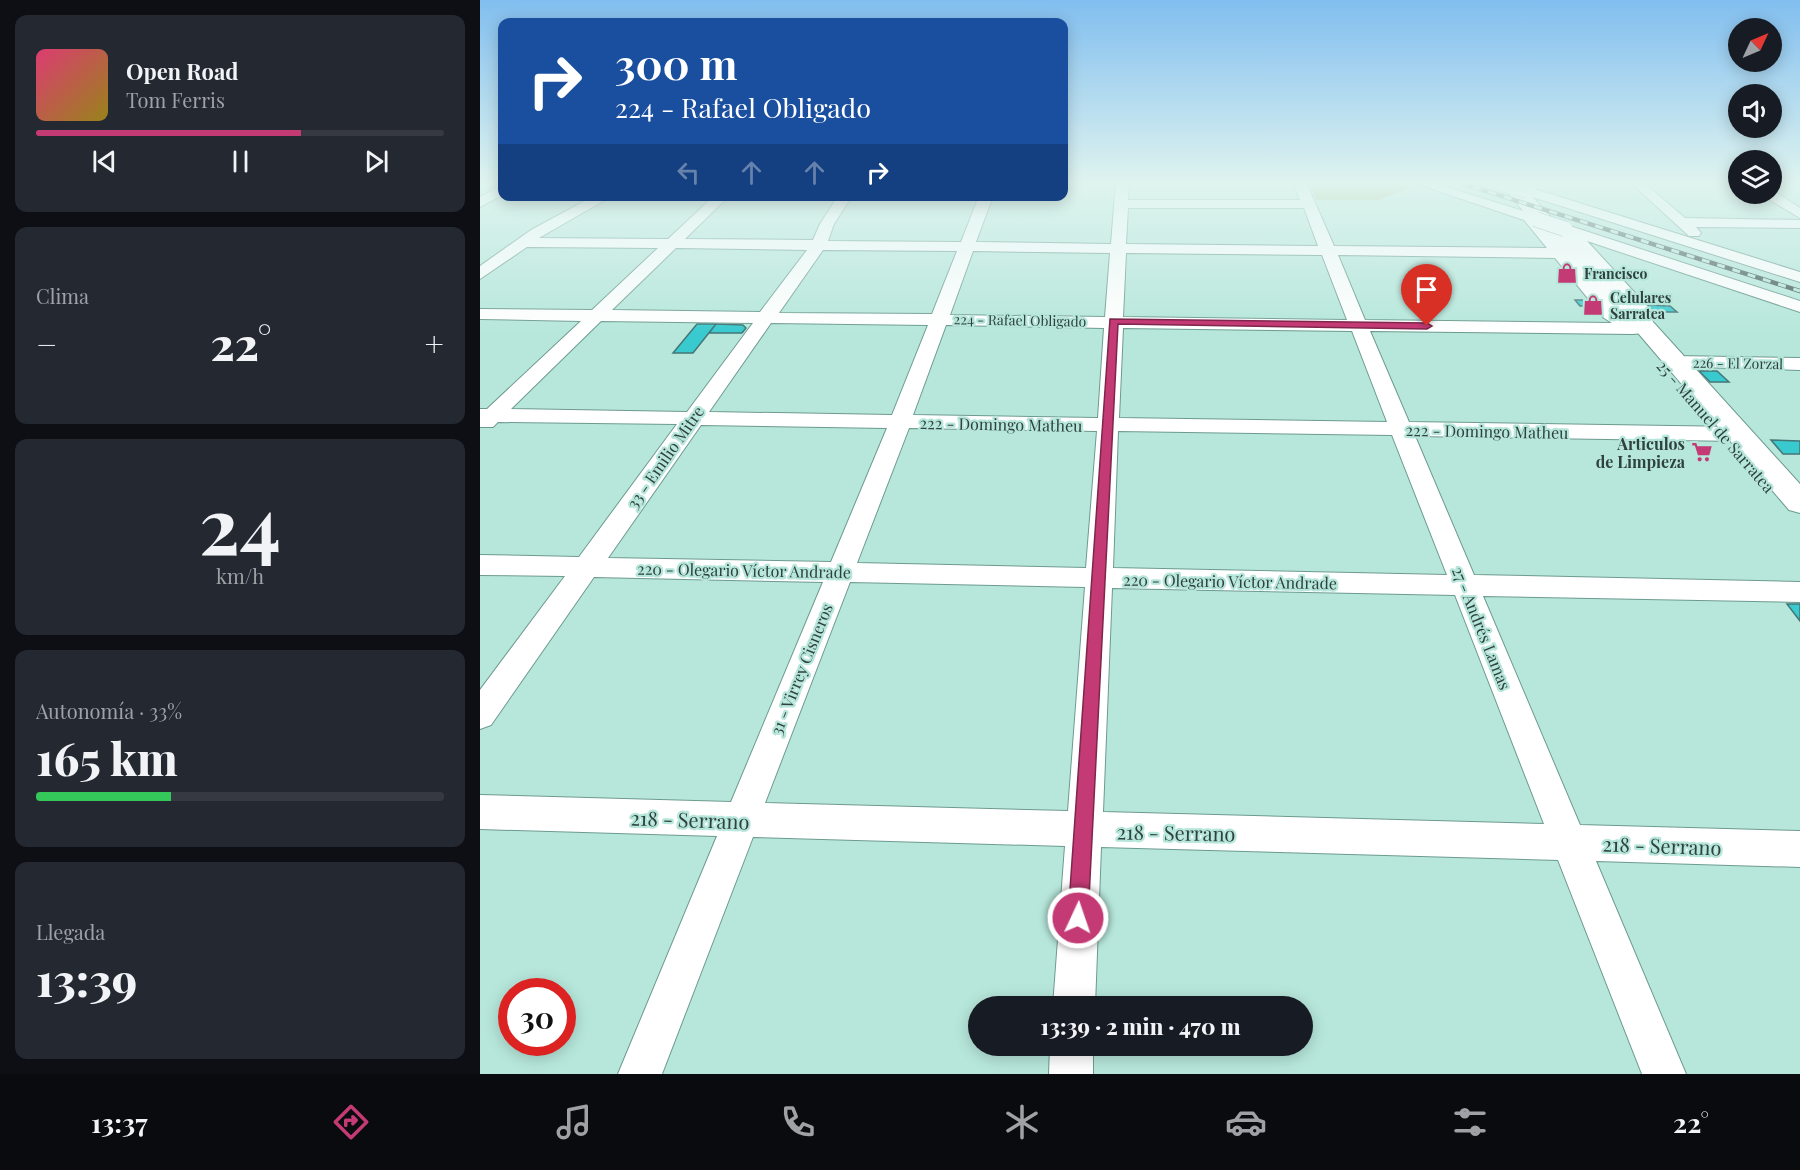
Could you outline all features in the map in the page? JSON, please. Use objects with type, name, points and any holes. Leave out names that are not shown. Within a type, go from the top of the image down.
[{"type":"main road","points":[[1558,232],[1634,322],[1675,362],[1730,433],[1800,503]]},
{"type":"main road","name":"25 - Manuel de Sarratea","points":[[1634,322],[1730,433],[1800,523]]},
{"type":"street","points":[[480,274],[538,232]]},
{"type":"street","points":[[484,419],[686,232]]},
{"type":"street","name":"33 - Emilio Mitre","points":[[480,714],[767,317],[819,244],[824,232]]},
{"type":"street","name":"31 - Virrey Cisneros","points":[[640,1074],[974,232]]},
{"type":"street","points":[[1074,996],[1082,830],[1121,232]]},
{"type":"street","name":"27 - Andrés Lamas","points":[[1319,232],[1664,1074]]},
{"type":"street","points":[[1555,232],[1586,251],[1642,311],[1634,322]]},
{"type":"street","points":[[1555,232],[1564,238]]},
{"type":"street","points":[[1660,232],[1800,276]]},
{"type":"street","points":[[1692,232],[1712,249]]},
{"type":"street","points":[[523,242],[1326,250],[1564,238],[1614,246],[1793,304],[1789,311],[1800,320]]},
{"type":"street","points":[[1586,251],[1596,247],[1614,246]]},
{"type":"street","name":"224 - Rafael Obligado","points":[[480,314],[1359,326],[1634,322]]},
{"type":"street","name":"226 - El Zorzal","points":[[1675,362],[1800,364]]},
{"type":"street","name":"222 - Domingo Matheu","points":[[484,419],[692,418],[1109,426],[1730,433]]},
{"type":"street","name":"220 - Olegario Víctor Andrade","points":[[480,565],[1800,592]]},
{"type":"street","name":"218 - Serrano","points":[[480,812],[1800,849]]},
{"type":"street","points":[[1071,1074],[1072,1056]]},
{"type":"building","points":[[1575,300],[1592,300],[1597,306],[1580,306]]},
{"type":"building","points":[[1646,305],[1670,306],[1677,312],[1652,312]]},
{"type":"building","points":[[697,324],[716,324],[693,353],[673,353]]},
{"type":"building","points":[[716,324],[743,325],[746,328],[742,333],[709,333]]},
{"type":"building","points":[[1699,371],[1717,371],[1729,382],[1710,382]]},
{"type":"building","points":[[1771,440],[1800,441],[1800,454],[1783,454]]},
{"type":"building","points":[[1787,604],[1800,604],[1800,621]]},
{"type":"railway","points":[[1615,232],[1800,291]]},
{"type":"place","name":"Francisco","points":[[1567,273]]},
{"type":"place","name":"Celulares Sarratea","points":[[1593,305]]},
{"type":"place","name":"Articulos de Limpieza","points":[[1702,452]]},
{"type":"route","points":[[1078,918],[1114,321],[1427,326]]}]
